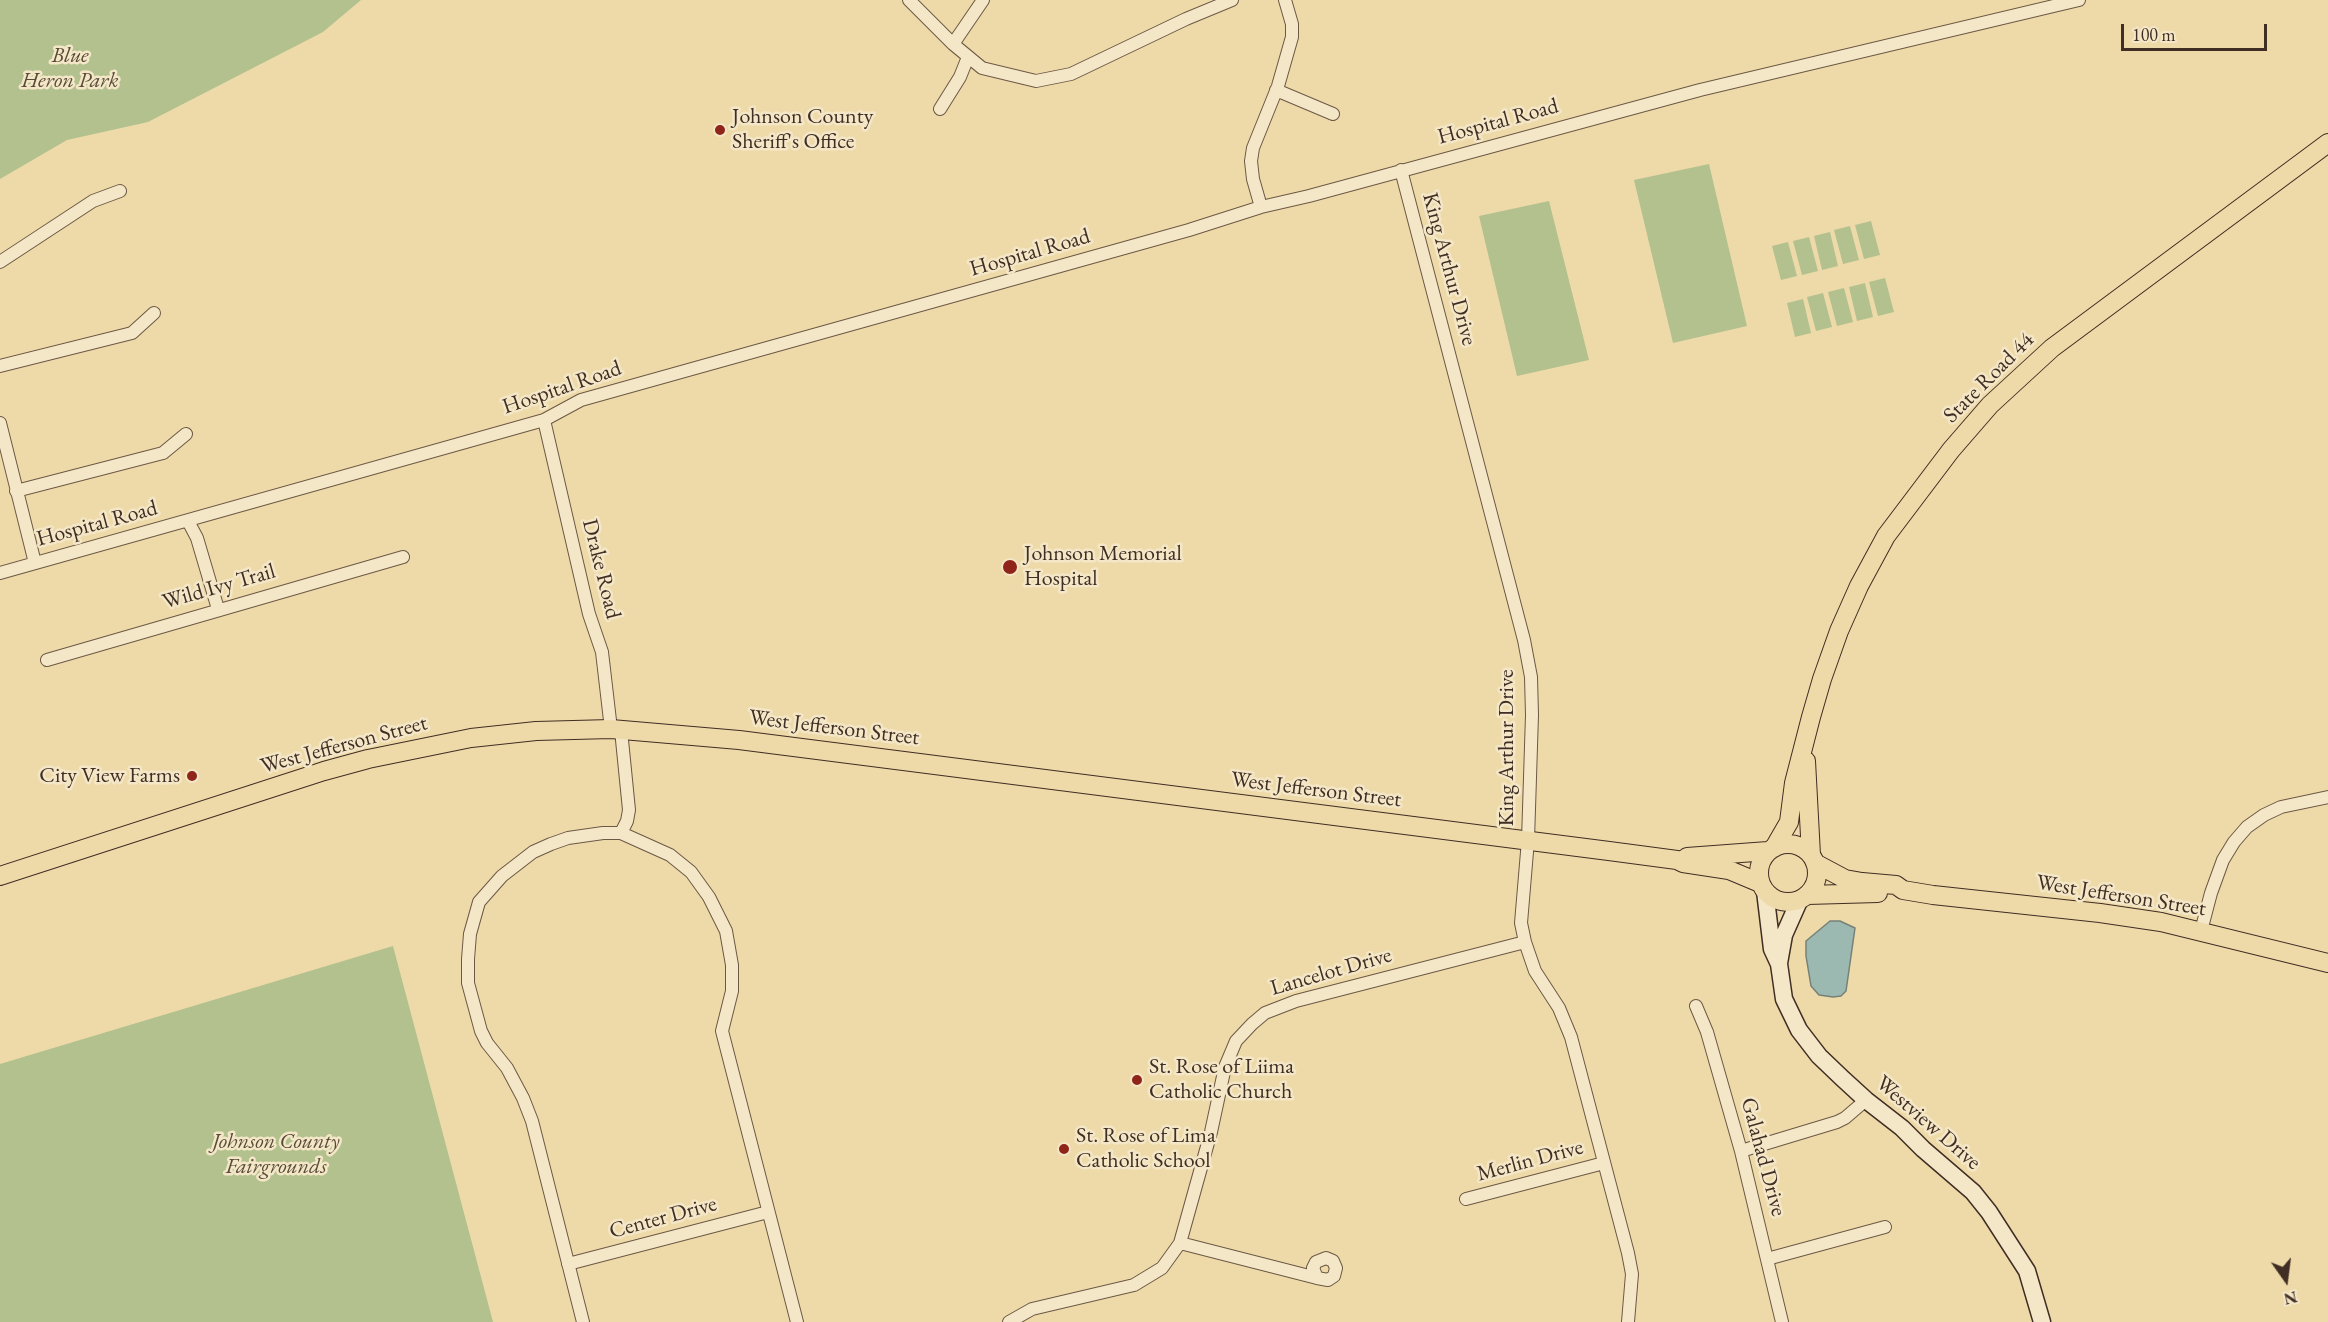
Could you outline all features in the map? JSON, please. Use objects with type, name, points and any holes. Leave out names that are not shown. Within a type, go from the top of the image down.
[{"type":"main road","name":"State Road 44","points":[[1771,849],[1789,822],[1794,783],[1822,679],[1839,631],[1859,586],[1886,536],[1971,425],[2015,379],[2052,348],[2328,143]]},
{"type":"main road","name":"West Jefferson Street","points":[[0,876],[324,771],[368,759],[471,738],[537,731],[616,730],[739,740],[1677,860],[1771,849]]},
{"type":"main road","name":"State Road 44","points":[[1806,744],[1813,859]]},
{"type":"main road","points":[[1788,844],[1797,846],[1813,859],[1816,880],[1803,897],[1781,901],[1763,887],[1760,864],[1771,849],[1788,844]]},
{"type":"main road","name":"West Jefferson Street","points":[[1813,859],[1845,879],[1896,885],[1903,890]]},
{"type":"main road","name":"West Jefferson Street","points":[[1677,860],[1683,863],[1729,870],[1763,887]]},
{"type":"main road","name":"West Jefferson Street","points":[[1803,897],[1903,890],[2100,913],[2201,931],[2328,963]]},
{"type":"street","points":[[909,0],[953,44],[982,68],[1036,81],[1071,74],[1186,19],[1232,0]]},
{"type":"street","points":[[953,44],[983,0]]},
{"type":"street","points":[[1261,207],[1251,161],[1253,148],[1276,90],[1292,37],[1292,24],[1285,0]]},
{"type":"street","name":"Hospital Road","points":[[0,573],[544,420],[580,400],[1189,230],[1261,207],[1700,90],[2079,0]]},
{"type":"street","points":[[940,109],[960,77],[968,57]]},
{"type":"street","points":[[1276,90],[1333,114]]},
{"type":"street","name":"King Arthur Drive","points":[[1401,170],[1524,640],[1531,677],[1532,715],[1528,840],[1521,923],[1535,970],[1559,1008],[1571,1037],[1632,1274],[1628,1322]]},
{"type":"street","points":[[0,262],[93,201],[120,190]]},
{"type":"street","points":[[0,366],[132,333],[154,313]]},
{"type":"street","name":"Drake Road","points":[[544,420],[589,614],[602,652],[629,810],[621,833]]},
{"type":"street","points":[[0,423],[35,563]]},
{"type":"street","points":[[16,491],[163,453],[186,434]]},
{"type":"street","points":[[188,521],[197,538],[218,609]]},
{"type":"street","name":"Wild Ivy Trail","points":[[48,660],[403,556]]},
{"type":"street","points":[[2201,931],[2223,860],[2247,827],[2264,815],[2282,807],[2328,798]]},
{"type":"street","points":[[583,1322],[529,1113],[507,1068],[486,1043],[473,1009],[468,983],[468,959],[470,934],[479,902],[502,876],[533,852],[568,838],[621,833],[670,855],[691,872],[709,897],[726,931],[732,965],[732,992],[722,1031],[797,1322]]},
{"type":"street","name":"Westview Drive","points":[[1763,887],[1772,949],[1779,964],[1784,999],[1799,1030],[1819,1056],[1866,1100],[1902,1128],[1973,1192],[1989,1212],[2027,1271],[2042,1322]]},
{"type":"street","name":"Westview Drive","points":[[1779,964],[1784,935],[1803,897]]},
{"type":"street","name":"Lancelot Drive","points":[[1009,1322],[1032,1310],[1134,1285],[1162,1268],[1180,1243],[1211,1132],[1226,1067],[1236,1041],[1265,1013],[1288,1004],[1525,942]]},
{"type":"street","name":"Galahad Drive","points":[[1696,1006],[1707,1032],[1741,1152],[1782,1322]]},
{"type":"street","points":[[1741,1152],[1845,1118],[1866,1100]]},
{"type":"street","name":"Merlin Drive","points":[[1466,1199],[1604,1163]]},
{"type":"street","name":"Center Drive","points":[[568,1264],[768,1212]]},
{"type":"street","points":[[1767,1259],[1885,1227]]},
{"type":"street","points":[[1180,1243],[1317,1278]]},
{"type":"green space","name":"Blue Heron Park","points":[[0,0],[361,0],[323,32],[148,122],[67,140],[0,179]]},
{"type":"green space","points":[[1709,164],[1747,326],[1673,343],[1634,180]]},
{"type":"green space","points":[[1549,201],[1589,360],[1517,376],[1479,216]]},
{"type":"green space","points":[[1871,221],[1880,255],[1864,259],[1855,225]]},
{"type":"green space","points":[[1850,226],[1859,260],[1843,264],[1834,230]]},
{"type":"green space","points":[[1830,232],[1838,266],[1822,270],[1814,236]]},
{"type":"green space","points":[[1809,237],[1818,271],[1802,275],[1793,241]]},
{"type":"green space","points":[[1788,242],[1797,276],[1781,280],[1772,246]]},
{"type":"green space","points":[[1885,278],[1894,312],[1878,316],[1869,282]]},
{"type":"green space","points":[[1865,283],[1873,317],[1857,321],[1849,287]]},
{"type":"green space","points":[[1844,288],[1853,322],[1837,326],[1828,292]]},
{"type":"green space","points":[[1823,293],[1832,327],[1816,331],[1807,297]]},
{"type":"green space","points":[[1803,299],[1811,333],[1795,337],[1787,303]]},
{"type":"green space","name":"Johnson County Fairgrounds","points":[[393,946],[493,1322],[0,1322],[0,1064]]},
{"type":"water","points":[[1830,921],[1840,921],[1855,928],[1846,991],[1841,996],[1833,997],[1819,995],[1811,986],[1806,956],[1806,941]]},
{"type":"place","name":"Johnson County Sheriff's Office","points":[[720,130]]},
{"type":"place","name":"Johnson Memorial Hospital","points":[[1010,567]]},
{"type":"place","name":"City View Farms","points":[[192,776]]},
{"type":"place","name":"St. Rose of Liima Catholic Church","points":[[1137,1080]]},
{"type":"place","name":"St. Rose of Lima Catholic School","points":[[1064,1149]]}]
